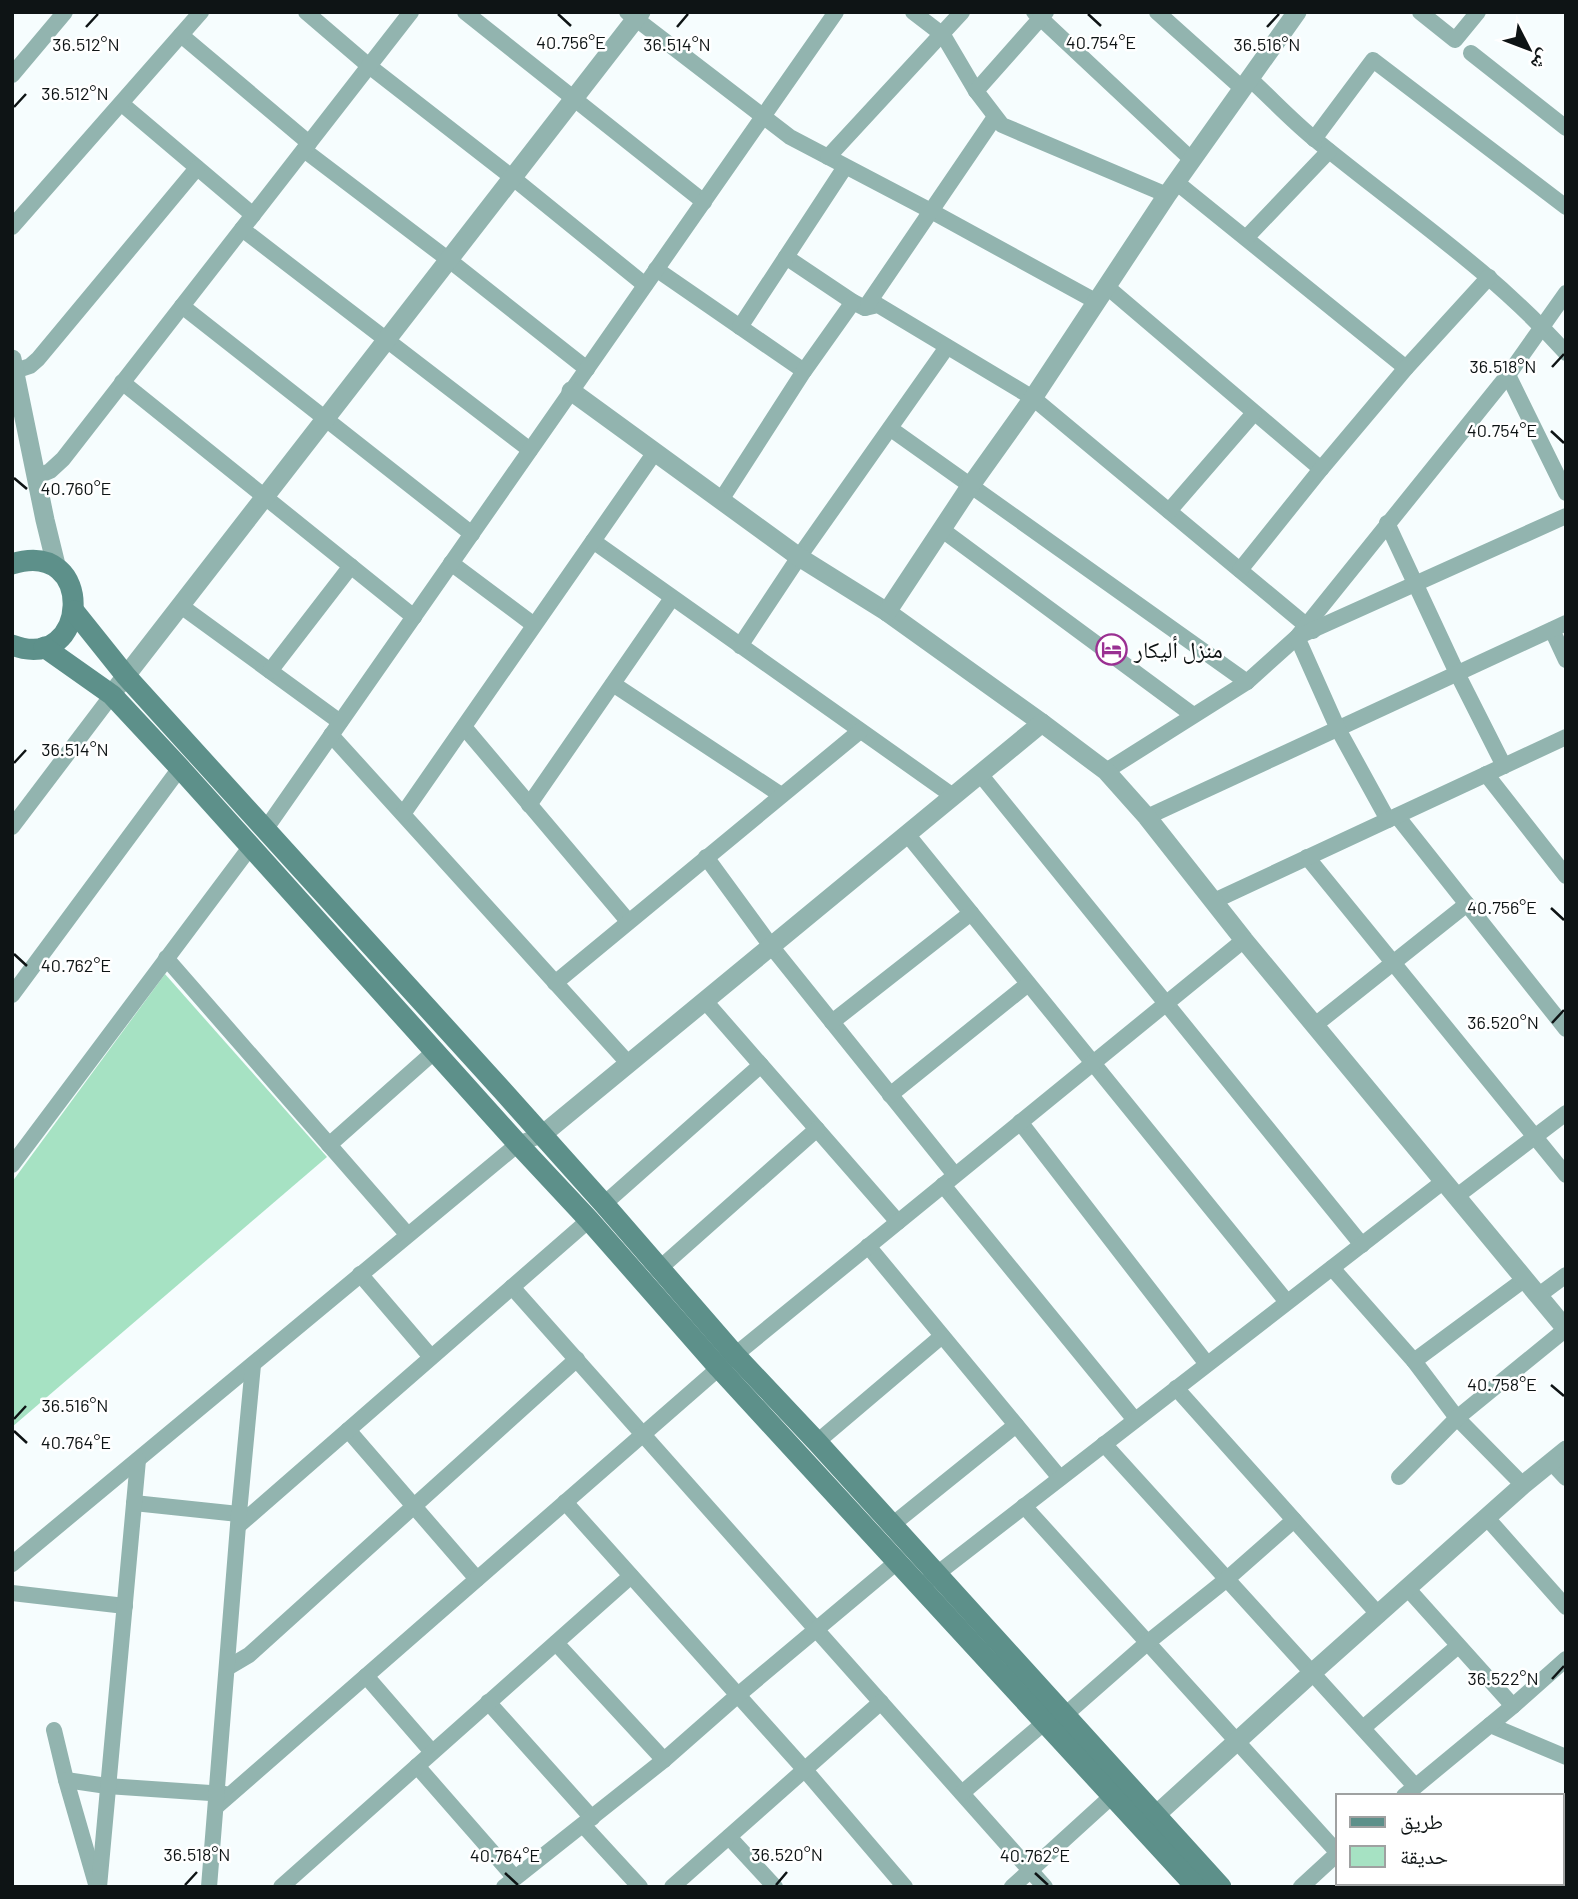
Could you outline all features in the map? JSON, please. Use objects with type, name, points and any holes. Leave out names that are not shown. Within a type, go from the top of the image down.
[{"type":"main road","points":[[12,564],[40,561],[57,569],[68,580],[74,595],[74,611],[64,633],[52,643],[23,648]]},
{"type":"main road","points":[[74,611],[435,1051],[517,1144],[727,1361],[817,1442],[892,1525],[929,1580],[1045,1722],[1112,1796],[1149,1821],[1221,1887]]},
{"type":"main road","points":[[23,648],[112,695],[180,768],[258,838],[542,1135],[660,1268],[727,1361],[898,1561],[929,1580],[1065,1715],[1149,1821],[1196,1887]]},
{"type":"street","points":[[12,75],[65,12]]},
{"type":"street","points":[[12,227],[201,12]]},
{"type":"street","points":[[306,12],[369,66],[645,285]]},
{"type":"street","points":[[36,477],[55,467],[411,12]]},
{"type":"street","points":[[465,12],[704,202]]},
{"type":"street","points":[[913,12],[943,35],[976,91],[1002,125],[1172,188],[1245,238],[1406,368]]},
{"type":"street","points":[[828,157],[962,12]]},
{"type":"street","points":[[1157,12],[1489,278],[1566,353]]},
{"type":"street","points":[[887,612],[1172,188],[1297,12]]},
{"type":"street","points":[[1420,12],[1455,40],[1478,12]]},
{"type":"street","points":[[12,827],[574,99],[634,14],[790,137],[931,211],[1102,294],[1254,412],[1321,469]]},
{"type":"street","points":[[12,1165],[258,838],[336,729],[704,202],[830,14]]},
{"type":"street","points":[[976,91],[1040,15],[1192,160]]},
{"type":"street","points":[[181,35],[306,146],[587,369]]},
{"type":"street","points":[[1471,53],[1566,128]]},
{"type":"street","points":[[1314,139],[1373,60],[1566,207]]},
{"type":"street","points":[[122,104],[253,215]]},
{"type":"street","points":[[721,500],[804,371],[931,211],[995,117]]},
{"type":"street","points":[[1245,238],[1329,151]]},
{"type":"street","points":[[740,327],[845,167]]},
{"type":"street","points":[[57,569],[14,365],[30,366],[38,359],[197,168]]},
{"type":"street","points":[[242,229],[530,450]]},
{"type":"street","points":[[786,257],[859,305],[878,305],[1033,398],[1240,570],[1306,631],[1338,729],[1392,818],[1467,904],[1566,1029]]},
{"type":"street","points":[[656,269],[804,371]]},
{"type":"street","points":[[1240,570],[1406,368],[1489,278]]},
{"type":"street","points":[[1106,771],[1247,682],[1306,631],[1387,523],[1508,375],[1566,293]]},
{"type":"street","points":[[183,306],[472,534]]},
{"type":"street","points":[[740,646],[799,557],[947,347]]},
{"type":"street","points":[[1508,375],[1566,493]]},
{"type":"street","points":[[122,382],[414,617]]},
{"type":"street","points":[[571,391],[799,557],[887,612],[1106,771],[1147,817],[1244,940],[1566,1329],[1457,1418],[1399,1476]]},
{"type":"street","points":[[1169,511],[1254,412]]},
{"type":"street","points":[[891,429],[1247,682]]},
{"type":"street","points":[[403,814],[655,452]]},
{"type":"street","points":[[1306,631],[1566,516]]},
{"type":"street","points":[[1387,523],[1504,766]]},
{"type":"street","points":[[942,529],[1193,715]]},
{"type":"street","points":[[593,541],[953,796]]},
{"type":"street","points":[[451,563],[534,625]]},
{"type":"street","points":[[270,671],[351,566]]},
{"type":"street","points":[[529,805],[672,598]]},
{"type":"street","points":[[181,606],[270,671],[336,729],[403,814],[629,1064]]},
{"type":"street","points":[[1147,817],[1559,626],[1566,660]]},
{"type":"street","points":[[613,684],[781,795]]},
{"type":"street","points":[[12,1564],[517,1144],[542,1135],[1042,723]]},
{"type":"street","points":[[464,727],[628,922]]},
{"type":"street","points":[[555,983],[860,731]]},
{"type":"street","points":[[1214,901],[1566,737]]},
{"type":"street","points":[[12,995],[180,768]]},
{"type":"street","points":[[980,774],[1362,1245]]},
{"type":"street","points":[[1486,774],[1566,876]]},
{"type":"street","points":[[907,834],[1287,1303]]},
{"type":"street","points":[[706,857],[771,946],[890,1095],[949,1180],[1135,1420]]},
{"type":"street","points":[[1307,858],[1566,1175]]},
{"type":"street","points":[[1315,1024],[1467,904]]},
{"type":"street","points":[[832,1023],[971,913]]},
{"type":"street","points":[[65,1780],[221,1798],[366,1676],[727,1361],[1244,940]]},
{"type":"street","points":[[166,958],[407,1234]]},
{"type":"street","points":[[890,1095],[1028,984]]},
{"type":"street","points":[[705,1001],[898,1222]]},
{"type":"street","points":[[330,1145],[435,1051]]},
{"type":"street","points":[[604,1204],[761,1065]]},
{"type":"street","points":[[1457,1196],[1566,1112]]},
{"type":"street","points":[[1020,1122],[1208,1364]]},
{"type":"street","points":[[660,1268],[817,1129]]},
{"type":"street","points":[[929,1580],[1444,1181]]},
{"type":"street","points":[[134,1503],[243,1518],[589,1220]]},
{"type":"street","points":[[868,1246],[1060,1478]]},
{"type":"street","points":[[1332,1268],[1414,1361],[1457,1418],[1523,1485]]},
{"type":"street","points":[[360,1274],[431,1357]]},
{"type":"street","points":[[1539,1295],[1566,1275]]},
{"type":"street","points":[[1414,1361],[1525,1279]]},
{"type":"street","points":[[512,1287],[1045,1887]]},
{"type":"street","points":[[817,1442],[942,1336]]},
{"type":"street","points":[[227,1668],[249,1656],[577,1360]]},
{"type":"street","points":[[209,1887],[221,1798],[227,1668],[243,1518],[253,1365]]},
{"type":"street","points":[[1176,1388],[1378,1615]]},
{"type":"street","points":[[892,1525],[1016,1426]]},
{"type":"street","points":[[348,1430],[477,1578]]},
{"type":"street","points":[[1104,1444],[1363,1728],[1410,1791],[1566,1659]]},
{"type":"street","points":[[1149,1821],[1523,1485],[1559,1456],[1566,1478]]},
{"type":"street","points":[[98,1887],[138,1460]]},
{"type":"street","points":[[565,1502],[805,1770],[905,1887]]},
{"type":"street","points":[[1024,1506],[1336,1851]]},
{"type":"street","points":[[1487,1518],[1566,1607]]},
{"type":"street","points":[[1065,1715],[1294,1520]]},
{"type":"street","points":[[417,1766],[510,1882],[664,1760],[898,1561]]},
{"type":"street","points":[[281,1887],[631,1576]]},
{"type":"street","points":[[1408,1589],[1513,1706]]},
{"type":"street","points":[[12,1593],[125,1606]]},
{"type":"street","points":[[556,1643],[664,1760]]},
{"type":"street","points":[[1363,1728],[1458,1646]]},
{"type":"street","points":[[366,1676],[432,1752]]},
{"type":"street","points":[[488,1702],[640,1887]]},
{"type":"street","points":[[672,1887],[881,1702]]},
{"type":"street","points":[[962,1793],[1045,1722]]},
{"type":"street","points":[[1490,1725],[1566,1757]]},
{"type":"street","points":[[54,1730],[65,1780],[98,1887]]},
{"type":"street","points":[[1012,1887],[1112,1796]]},
{"type":"street","points":[[729,1837],[775,1887]]},
{"type":"street","points":[[1301,1887],[1336,1855]]},
{"type":"green space","points":[[165,974],[327,1157],[12,1427],[12,1182]]},
{"type":"place","name":"منزل أليكار","points":[[1111,650]]}]
